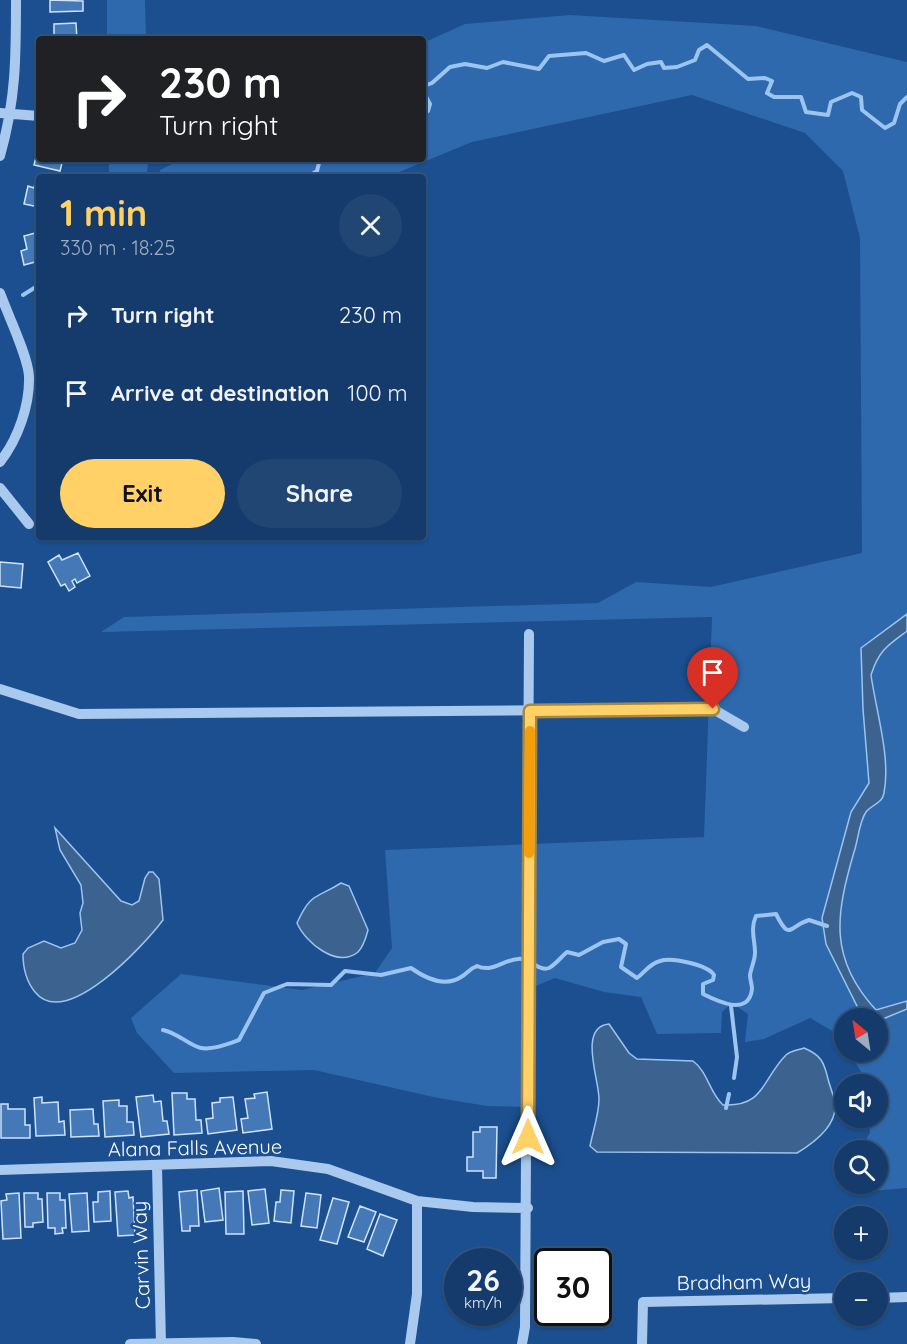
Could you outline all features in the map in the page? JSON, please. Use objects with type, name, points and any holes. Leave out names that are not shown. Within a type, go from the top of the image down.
[{"type":"street","points":[[0,156],[12,114],[16,64],[16,0]]},
{"type":"street","points":[[0,113],[36,116]]},
{"type":"street","points":[[0,293],[29,374],[26,408],[10,449],[0,462]]},
{"type":"street","points":[[0,488],[29,524]]},
{"type":"street","points":[[522,1344],[525,1327],[528,1208],[529,634]]},
{"type":"street","points":[[0,688],[79,714],[713,709],[744,727]]},
{"type":"street","name":"Alana Falls Avenue","points":[[0,1170],[271,1161],[327,1168],[417,1201],[473,1207],[528,1208]]},
{"type":"street","name":"Carvin Way","points":[[157,1166],[162,1344]]},
{"type":"street","points":[[410,1344],[417,1294],[417,1201]]},
{"type":"street","points":[[888,1298],[907,1297]]},
{"type":"street","name":"Bradham Way","points":[[642,1344],[644,1302],[834,1298]]},
{"type":"street","points":[[130,1344],[233,1342],[256,1344]]},
{"type":"shaded area","points":[[107,0],[145,0],[146,36],[107,36]]},
{"type":"shaded area","points":[[570,15],[756,26],[907,62],[907,1188],[888,1190],[888,1140],[865,1140],[870,1133],[869,1128],[888,1128],[888,1074],[862,1074],[855,1062],[888,1062],[888,1008],[834,1008],[834,1032],[810,1018],[764,1039],[745,1042],[748,1014],[732,1003],[722,1012],[721,1033],[657,1034],[641,997],[604,992],[555,978],[533,987],[523,1018],[524,1107],[487,1106],[438,1098],[314,1070],[174,1073],[137,1033],[131,1018],[181,974],[302,990],[375,973],[392,948],[385,850],[704,837],[712,617],[101,632],[124,617],[598,603],[636,582],[711,587],[862,553],[860,238],[843,171],[805,133],[692,95],[472,142],[426,161],[426,42],[465,24]]},
{"type":"shaded area","points":[[109,162],[148,162],[146,174],[109,174]]},
{"type":"shaded area","points":[[176,162],[423,162],[394,174],[159,174],[160,170]]},
{"type":"shaded area","points":[[907,614],[907,631],[884,649],[871,675],[884,750],[886,779],[881,799],[868,809],[862,821],[840,916],[843,954],[861,991],[874,1008],[858,1008],[826,944],[822,918],[851,812],[869,783],[861,648]]},
{"type":"shaded area","points":[[55,828],[121,901],[132,905],[139,901],[145,878],[149,872],[153,872],[159,879],[163,920],[140,947],[104,980],[66,1001],[49,1001],[35,992],[24,970],[23,954],[28,948],[44,941],[61,948],[75,943],[82,930],[81,885],[60,850]]},
{"type":"shaded area","points":[[341,883],[349,886],[368,930],[358,952],[341,957],[323,951],[314,945],[297,923],[310,901]]},
{"type":"shaded area","points":[[907,1001],[907,1009],[888,1017],[888,1008],[883,1008]]},
{"type":"shaded area","points":[[609,1024],[629,1053],[637,1059],[693,1061],[702,1071],[723,1105],[737,1104],[755,1096],[786,1055],[804,1048],[818,1056],[825,1068],[834,1100],[834,1114],[827,1128],[816,1140],[797,1153],[597,1152],[590,1146],[599,1099],[592,1044],[594,1034],[600,1027]]},
{"type":"building","points":[[50,0],[83,1],[83,11],[50,12]]},
{"type":"building","points":[[76,23],[77,36],[54,36],[54,24]]},
{"type":"building","points":[[36,157],[36,162],[62,162],[60,171],[34,165]]},
{"type":"building","points":[[36,179],[36,206],[24,204],[28,186],[34,188]]},
{"type":"building","points":[[36,233],[36,262],[24,265],[21,251],[27,249],[24,236]]},
{"type":"building","points":[[78,553],[90,576],[77,583],[75,579],[72,581],[75,587],[69,591],[65,584],[61,586],[48,562],[59,555],[62,560]]},
{"type":"building","points":[[0,562],[23,564],[21,588],[0,586]]},
{"type":"building","points":[[267,1092],[272,1129],[243,1133],[241,1119],[248,1118],[245,1099],[255,1098],[254,1094]]},
{"type":"building","points":[[172,1093],[187,1093],[187,1099],[195,1099],[196,1120],[201,1120],[202,1133],[174,1135]]},
{"type":"building","points":[[153,1095],[154,1102],[161,1101],[163,1121],[167,1121],[169,1134],[141,1137],[136,1097]]},
{"type":"building","points":[[42,1097],[42,1103],[58,1102],[59,1122],[64,1121],[65,1135],[36,1136],[34,1098]]},
{"type":"building","points":[[233,1097],[237,1130],[208,1134],[206,1119],[213,1118],[212,1103],[220,1102],[220,1098]]},
{"type":"building","points":[[119,1100],[119,1106],[127,1106],[127,1122],[133,1122],[134,1135],[105,1137],[103,1101]]},
{"type":"building","points":[[1,1104],[8,1104],[8,1109],[25,1109],[25,1125],[30,1125],[30,1138],[1,1138]]},
{"type":"building","points":[[93,1109],[94,1124],[98,1124],[99,1136],[71,1137],[70,1110]]},
{"type":"building","points":[[480,1127],[497,1127],[496,1178],[483,1178],[483,1171],[467,1171],[467,1157],[473,1157],[473,1132],[480,1132]]},
{"type":"building","points":[[219,1188],[223,1220],[205,1222],[201,1191]]},
{"type":"building","points":[[265,1189],[269,1223],[252,1225],[248,1191]]},
{"type":"building","points":[[197,1190],[199,1226],[190,1226],[190,1231],[182,1231],[179,1192]]},
{"type":"building","points":[[281,1190],[294,1191],[291,1223],[274,1221],[276,1202],[280,1202]]},
{"type":"building","points":[[110,1191],[111,1221],[94,1222],[93,1202],[98,1202],[98,1192]]},
{"type":"building","points":[[128,1191],[129,1198],[133,1197],[135,1235],[118,1236],[115,1192]]},
{"type":"building","points":[[243,1191],[244,1234],[226,1234],[225,1192]]},
{"type":"building","points":[[19,1193],[21,1238],[3,1239],[1,1201],[7,1200],[6,1194]]},
{"type":"building","points":[[24,1193],[38,1193],[38,1199],[42,1199],[43,1222],[33,1223],[33,1227],[25,1227]]},
{"type":"building","points":[[47,1193],[60,1193],[60,1200],[65,1200],[66,1228],[62,1228],[63,1233],[55,1234],[55,1228],[48,1228]]},
{"type":"building","points":[[87,1193],[89,1231],[72,1232],[69,1194]]},
{"type":"building","points":[[306,1193],[321,1195],[317,1228],[301,1226]]},
{"type":"building","points":[[333,1198],[349,1202],[337,1244],[320,1240]]},
{"type":"building","points":[[360,1206],[376,1212],[364,1242],[348,1237]]},
{"type":"building","points":[[380,1214],[397,1220],[383,1256],[367,1249]]},
{"type":"waterway","points":[[426,85],[432,83],[450,67],[465,64],[487,68],[503,62],[539,69],[549,56],[586,53],[604,61],[624,55],[634,70],[647,64],[661,62],[664,68],[677,67],[695,60],[699,50],[707,45],[748,79],[765,78],[772,81],[767,93],[774,97],[801,97],[806,112],[828,115],[831,102],[852,93],[861,97],[862,110],[885,128],[894,123],[900,104],[907,97]]},
{"type":"waterway","points":[[426,97],[430,104],[426,112]]},
{"type":"waterway","points":[[312,174],[317,171],[319,162]]},
{"type":"waterway","points":[[23,295],[36,287]]},
{"type":"waterway","points":[[163,1030],[197,1047],[215,1047],[239,1040],[264,993],[287,984],[331,985],[345,971],[381,975],[411,968],[428,978],[448,982],[461,977],[477,966],[488,968],[518,959],[526,960],[545,969],[551,967],[567,952],[579,955],[603,942],[619,939],[626,944],[621,967],[637,978],[656,962],[673,960],[689,963],[705,968],[714,975],[713,980],[703,984],[703,994],[724,1003],[739,1005],[750,998],[752,989],[750,975],[755,956],[753,930],[756,916],[776,914],[787,930],[809,920],[827,926]]},
{"type":"waterway","points":[[731,1006],[737,1057],[734,1078]]},
{"type":"waterway","points":[[726,1108],[729,1094]]},
{"type":"slow traffic","points":[[529,853],[530,731]]},
{"type":"route","points":[[528,1137],[530,711],[713,709]]}]
